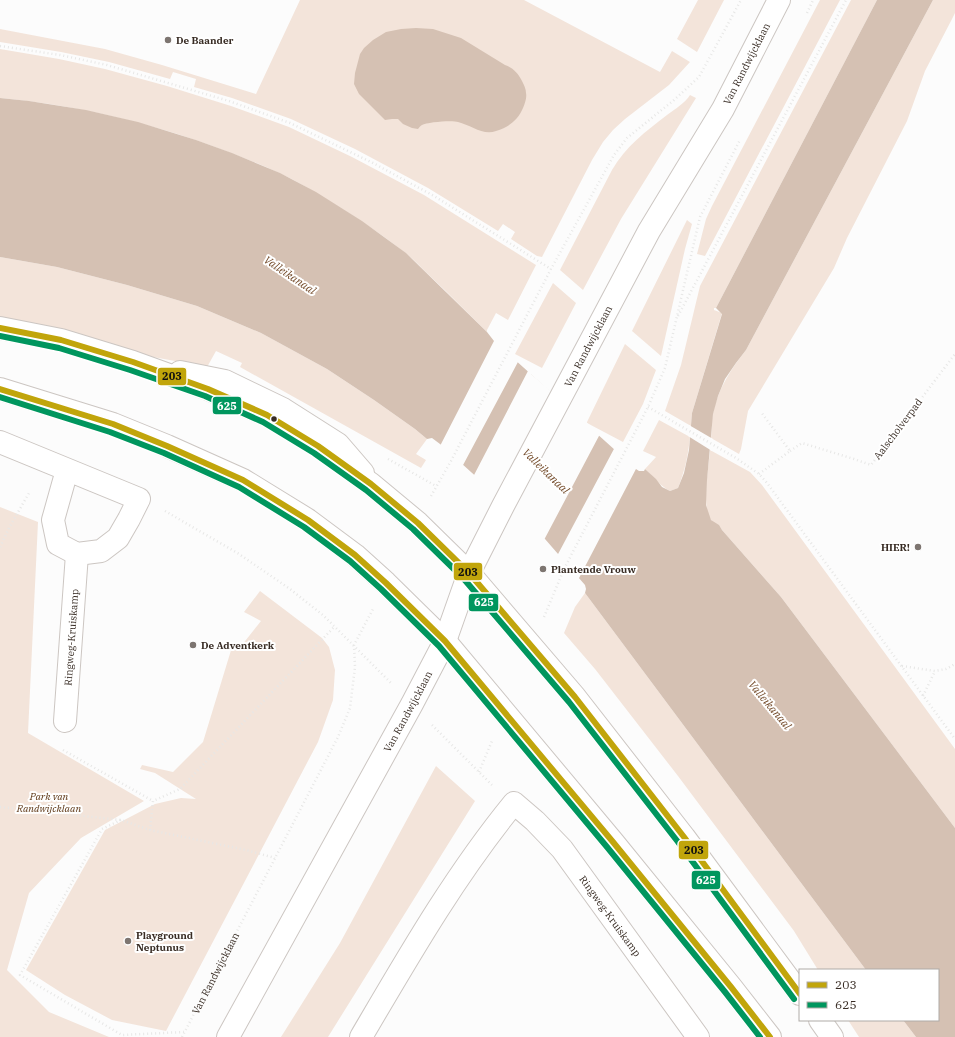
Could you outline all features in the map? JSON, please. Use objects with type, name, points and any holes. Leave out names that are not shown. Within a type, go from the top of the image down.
[{"type":"main road","name":"Van Randwijcklaan","points":[[228,1037],[412,704],[445,641],[469,573],[649,230],[723,108],[779,0]]},
{"type":"main road","points":[[0,328],[61,340],[133,362],[208,389],[267,415],[318,446],[371,484],[418,523],[469,573],[580,703],[684,837],[799,993]]},
{"type":"main road","points":[[0,389],[113,424],[243,480],[308,520],[355,555],[445,641],[613,842],[726,980],[770,1037]]},
{"type":"main road","points":[[0,442],[57,465],[139,499],[118,538],[101,551],[77,554],[58,544],[53,520],[57,465]]},
{"type":"main road","name":"Ringweg-Kruiskamp","points":[[65,721],[77,554]]},
{"type":"main road","points":[[361,1037],[426,928],[493,829],[514,803]]},
{"type":"main road","name":"Ringweg-Kruiskamp","points":[[514,803],[535,821],[562,849],[698,1037]]},
{"type":"main road","points":[[821,1021],[832,1037]]},
{"type":"path","points":[[418,523],[427,502],[451,461],[551,269],[614,155],[627,138],[674,100],[699,77],[742,0]]},
{"type":"path","points":[[806,14],[813,0]]},
{"type":"path","points":[[676,320],[846,0]]},
{"type":"path","points":[[0,46],[60,55],[107,65],[229,101],[290,124],[373,163],[434,196],[551,269]]},
{"type":"path","points":[[564,569],[648,407],[665,368],[700,216],[740,140]]},
{"type":"path","name":"Aalscholverpad","points":[[790,451],[802,443],[871,465],[955,354]]},
{"type":"path","points":[[648,407],[736,458],[759,474],[955,739]]},
{"type":"path","points":[[759,474],[790,451],[761,412]]},
{"type":"path","points":[[0,547],[9,528],[57,465]]},
{"type":"path","points":[[139,499],[168,512],[239,554],[290,589],[324,616],[496,790],[514,803]]},
{"type":"path","points":[[354,645],[386,583]]},
{"type":"path","points":[[153,800],[180,789],[335,626]]},
{"type":"path","name":"Van Randwijcklaan","points":[[182,1037],[338,737],[350,708],[355,668],[354,645]]},
{"type":"path","points":[[901,666],[935,671],[946,669],[955,664]]},
{"type":"path","points":[[923,696],[935,671]]},
{"type":"path","points":[[65,721],[52,744],[153,800]]},
{"type":"path","points":[[150,830],[153,800]]},
{"type":"path","points":[[0,807],[121,820],[150,830],[246,850],[275,858]]},
{"type":"path","points":[[121,820],[102,829],[20,975],[120,1036],[184,1032]]},
{"type":"green space","points":[[300,0],[524,0],[660,72],[672,51],[690,62],[669,85],[625,119],[603,142],[592,160],[542,257],[537,256],[511,239],[515,232],[503,224],[498,231],[428,188],[355,149],[291,119],[232,98],[194,87],[196,79],[173,72],[170,79],[109,62],[0,42],[0,29],[105,49],[256,94]]},
{"type":"green space","points":[[698,0],[724,0],[697,52],[677,39]]},
{"type":"green space","points":[[820,0],[840,0],[705,256],[697,254],[706,219],[712,206]]},
{"type":"green space","points":[[851,0],[877,0],[716,308],[714,308],[714,310],[722,313],[692,413],[691,426],[665,411],[681,365],[700,286]]},
{"type":"green space","points":[[933,0],[955,0],[955,13],[925,71],[907,121],[847,238],[834,268],[748,411],[739,454],[711,438],[712,416],[718,396],[730,372],[746,350]]},
{"type":"green space","points":[[0,49],[59,59],[105,69],[231,106],[289,127],[352,157],[424,195],[536,265],[508,320],[496,313],[487,332],[408,255],[358,219],[286,176],[212,146],[142,124],[72,108],[0,98]]},
{"type":"green space","points":[[690,95],[696,98],[621,219],[583,290],[560,270],[612,170],[617,161],[636,140],[683,103]]},
{"type":"green space","points":[[687,220],[692,224],[661,356],[632,331]]},
{"type":"green space","points":[[0,257],[57,267],[127,285],[197,306],[261,333],[327,369],[415,429],[427,439],[416,454],[426,460],[421,468],[240,367],[242,363],[216,351],[206,369],[186,363],[153,357],[122,347],[39,325],[0,317]]},
{"type":"green space","points":[[553,283],[576,303],[542,368],[515,354]]},
{"type":"green space","points":[[625,344],[656,370],[643,404],[623,442],[587,422]]},
{"type":"green space","points":[[659,420],[690,437],[686,463],[678,488],[670,491],[660,484],[645,469],[656,457],[643,451]]},
{"type":"green space","points":[[710,450],[750,472],[762,485],[955,749],[955,828],[781,597],[719,526],[711,520],[706,507]]},
{"type":"green space","name":"Park van Randwijcklaan","points":[[0,507],[38,522],[28,733],[144,801],[81,838],[29,893],[7,970],[49,1012],[109,1037],[0,1037]]},
{"type":"green space","name":"Playground Neptunus","points":[[260,591],[322,638],[329,647],[335,670],[333,700],[318,742],[166,1031],[112,1020],[65,995],[26,970],[105,830],[155,804],[181,798],[196,799],[155,773],[140,769],[142,765],[173,772],[203,742],[232,647],[238,650],[261,621],[244,612]]},
{"type":"green space","points":[[585,593],[865,969],[817,969],[794,931],[678,776],[595,669],[564,633],[575,607]]},
{"type":"green space","points":[[436,766],[475,801],[328,1037],[281,1037],[340,943]]},
{"type":"green space","points":[[849,1021],[904,1021],[916,1037],[859,1037]]},
{"type":"water","name":"Valleikanaal","points":[[877,0],[933,0],[746,350],[725,379],[713,414],[706,505],[711,520],[719,525],[781,597],[955,828],[955,1037],[916,1037],[904,1021],[939,1021],[939,969],[865,969],[585,593],[585,585],[545,539],[440,444],[432,438],[427,439],[374,400],[327,369],[261,333],[197,306],[127,285],[57,267],[0,257],[0,98],[86,110],[138,122],[232,153],[280,173],[316,192],[362,221],[406,253],[487,332],[494,341],[636,469],[639,471],[644,471],[645,469],[662,487],[670,491],[678,488],[684,473],[689,450],[692,413],[722,314],[716,308]]},
{"type":"water","points":[[416,28],[433,29],[461,38],[515,71],[526,90],[526,100],[516,119],[505,127],[491,132],[482,131],[455,121],[429,123],[422,125],[418,129],[403,124],[398,119],[385,120],[359,94],[354,84],[360,54],[373,40],[386,32]]},
{"type":"pier","points":[[495,339],[519,360],[462,467],[440,446]]},
{"type":"pier","points":[[529,369],[532,372],[531,374],[600,434],[544,540],[473,477]]},
{"type":"pier","points":[[689,425],[713,439],[712,451],[688,436]]},
{"type":"pier","points":[[615,447],[637,467],[578,580],[557,556]]},
{"type":"transit line","name":"203","points":[[0,328],[61,340],[133,362],[208,389],[267,415],[318,446],[371,484],[418,523],[469,573],[575,697],[684,837],[799,993]]},
{"type":"transit line","name":"625","points":[[0,336],[59,348],[130,370],[205,396],[263,422],[314,453],[366,490],[413,529],[463,578],[569,702],[678,842],[794,999]]},
{"type":"transit line","name":"203","points":[[0,389],[113,424],[243,480],[308,520],[355,555],[445,641],[613,842],[770,1037]]},
{"type":"transit line","name":"625","points":[[0,397],[110,432],[164,453],[239,487],[304,527],[350,561],[439,646],[607,847],[760,1037]]},
{"type":"place","name":"De Baander","points":[[168,40]]},
{"type":"place","name":"HIER!","points":[[918,547]]},
{"type":"place","name":"Plantende Vrouw","points":[[543,569]]},
{"type":"place","name":"De Adventkerk","points":[[193,645]]},
{"type":"place","name":"Playground Neptunus","points":[[128,941]]}]
